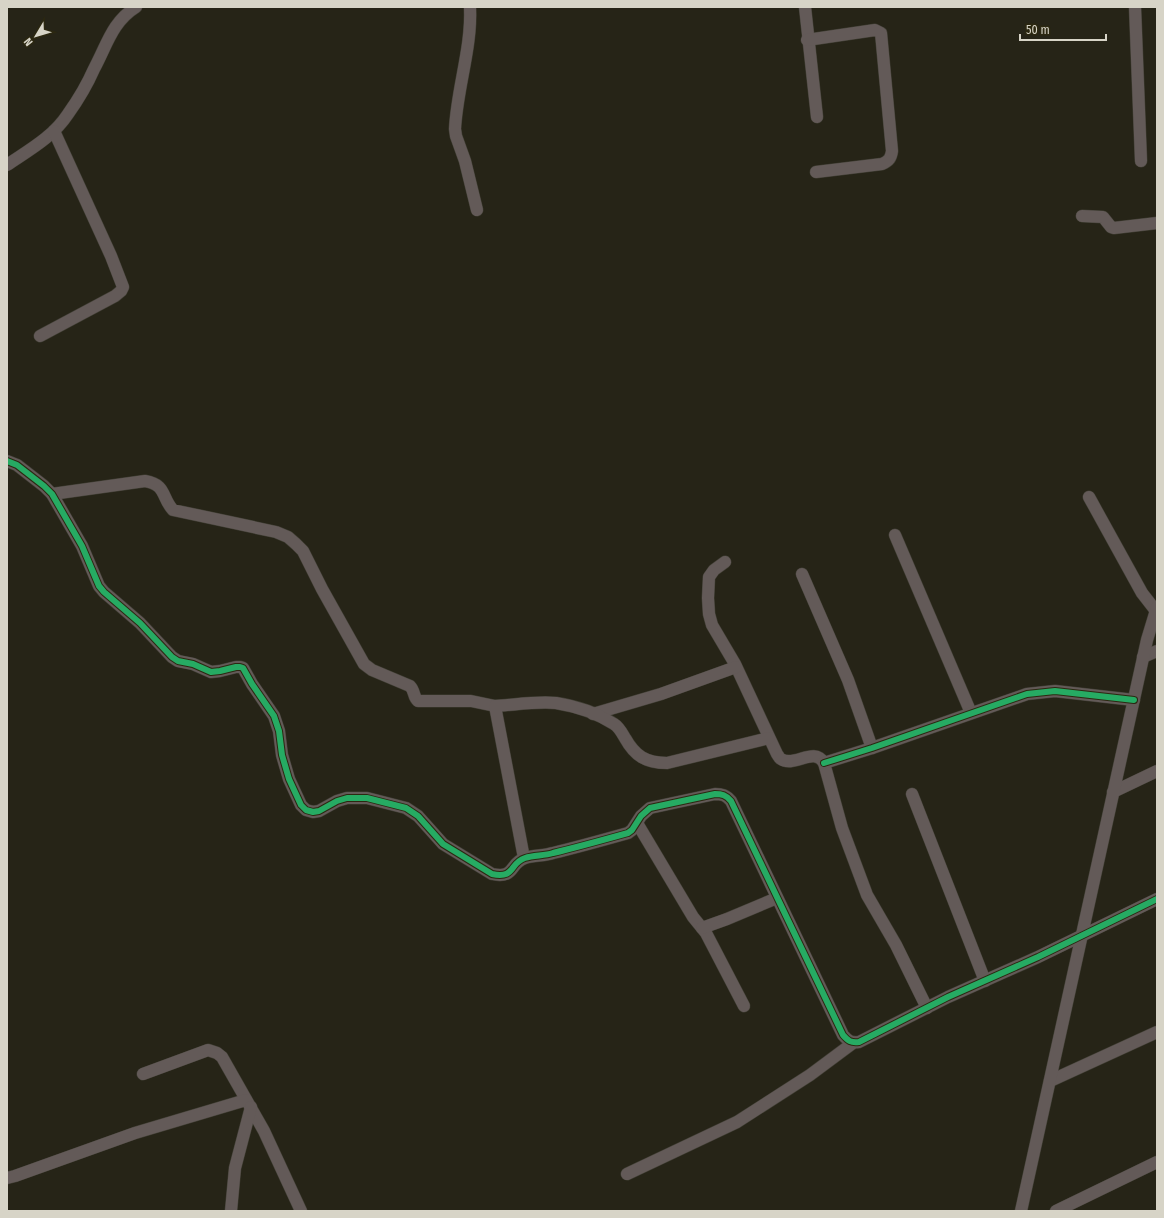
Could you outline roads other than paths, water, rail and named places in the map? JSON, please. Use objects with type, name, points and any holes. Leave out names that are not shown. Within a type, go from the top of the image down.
[{"type":"street","points":[[7,165],[49,136],[67,116],[99,61],[112,31],[119,21],[136,7]]},
{"type":"street","points":[[470,7],[470,37],[461,79],[455,129],[465,161],[477,210]]},
{"type":"street","points":[[805,7],[807,40],[816,117]]},
{"type":"street","points":[[1135,7],[1141,161]]},
{"type":"street","points":[[807,40],[875,30],[881,33],[892,151],[891,158],[882,164],[816,172]]},
{"type":"street","points":[[40,336],[115,296],[122,291],[123,287],[111,256],[54,131]]},
{"type":"street","points":[[1082,216],[1103,217],[1111,227],[1114,228],[1157,223]]},
{"type":"street","points":[[7,461],[17,465],[52,494],[82,546],[99,586],[140,623],[172,657],[178,662],[193,664],[211,672],[236,667],[243,668],[274,716],[279,731],[282,755],[289,779],[301,805],[306,810],[313,812],[347,798],[367,798],[406,808],[418,816],[443,844],[492,874],[499,876],[506,875],[524,858],[550,854],[628,833],[632,830],[641,816],[650,808],[715,794],[722,794],[731,801],[843,1035],[848,1041],[853,1043]]},
{"type":"street","points":[[52,494],[145,481],[154,482],[160,486],[173,510],[276,532],[288,537],[303,551],[322,589],[364,664],[372,670],[410,686],[413,690],[414,697],[418,701],[471,701],[495,706],[556,703],[574,707],[593,714],[618,727],[629,745],[638,755],[645,760],[655,763],[667,763],[769,738]]},
{"type":"street","points":[[1021,1211],[1143,657],[1156,609],[1142,593],[1089,497]]},
{"type":"street","points":[[895,535],[971,713]]},
{"type":"street","points":[[725,562],[714,570],[710,577],[708,598],[709,614],[712,625],[736,667],[769,738],[781,759],[787,761],[817,756],[821,758],[824,763],[842,828],[867,895],[896,945],[927,1008]]},
{"type":"street","points":[[802,574],[848,680],[872,748]]},
{"type":"street","points":[[1143,657],[1157,651]]},
{"type":"street","points":[[593,714],[661,694],[736,667]]},
{"type":"street","points":[[824,763],[872,748],[1027,694],[1055,691],[1134,700]]},
{"type":"street","points":[[495,706],[524,858]]},
{"type":"street","points":[[1113,792],[1157,770]]},
{"type":"street","points":[[912,794],[985,981]]},
{"type":"street","points":[[636,823],[693,917],[706,933],[744,1006]]},
{"type":"street","points":[[702,928],[777,898]]},
{"type":"street","points":[[626,1174],[737,1122],[810,1075],[853,1043],[859,1042],[927,1008],[1082,936],[1157,898]]},
{"type":"street","points":[[1050,1081],[1157,1032]]},
{"type":"street","points":[[143,1074],[208,1050],[217,1053],[222,1057],[264,1131],[302,1211]]},
{"type":"street","points":[[7,1178],[135,1133],[249,1103]]},
{"type":"street","points":[[231,1211],[235,1168],[249,1103]]},
{"type":"street","points":[[1056,1211],[1157,1162]]}]
